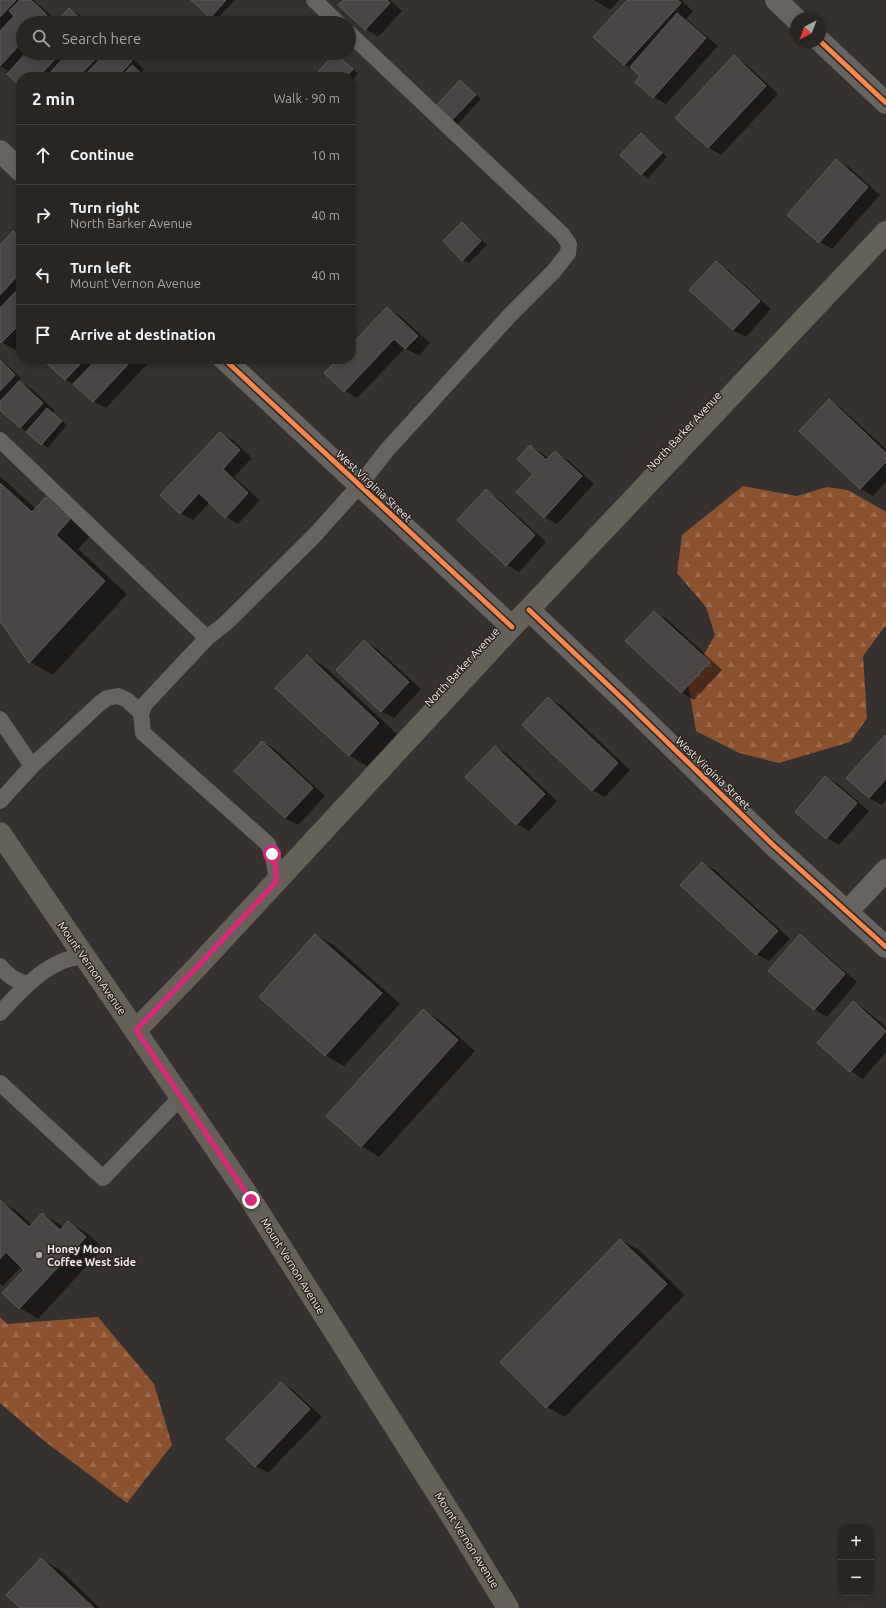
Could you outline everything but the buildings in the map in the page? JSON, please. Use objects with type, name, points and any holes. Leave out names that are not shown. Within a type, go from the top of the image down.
[{"type":"main road","name":"North Barker Avenue","points":[[136,1030],[197,967],[512,627],[886,232]]},
{"type":"main road","name":"Mount Vernon Avenue","points":[[0,833],[256,1207],[458,1526],[508,1608]]},
{"type":"street","points":[[776,0],[790,13]]},
{"type":"street","points":[[826,47],[886,103]]},
{"type":"street","name":"West Virginia Street","points":[[229,364],[512,627]]},
{"type":"street","name":"West Virginia Street","points":[[529,610],[772,844],[886,947]]},
{"type":"street","points":[[848,912],[886,870]]},
{"type":"lane","points":[[314,0],[331,16]]},
{"type":"lane","points":[[276,882],[274,861],[268,844],[143,733],[141,712],[145,704],[207,638],[226,623],[309,541],[359,486],[387,450],[511,314],[554,271],[568,253],[569,244],[562,234],[356,40]]},
{"type":"lane","points":[[0,440],[207,638]]},
{"type":"lane","points":[[0,801],[32,766],[107,698],[118,696],[127,700],[141,712]]},
{"type":"lane","points":[[0,719],[32,766]]},
{"type":"lane","points":[[0,1014],[26,984],[45,970],[74,957],[85,957]]},
{"type":"lane","points":[[0,966],[15,980],[26,984]]},
{"type":"lane","points":[[0,1083],[104,1178],[181,1096]]},
{"type":"green space","points":[[743,486],[797,496],[827,487],[848,490],[886,512],[886,625],[863,656],[867,718],[850,742],[779,763],[739,753],[696,731],[688,682],[715,635],[706,607],[677,573],[682,535]]},
{"type":"green space","points":[[0,1317],[7,1324],[98,1317],[154,1384],[172,1445],[127,1503],[43,1440],[0,1403]]},
{"type":"cycle path","points":[[826,47],[886,103]]},
{"type":"cycle path","points":[[229,364],[512,627]]},
{"type":"cycle path","points":[[529,610],[772,844],[886,947]]},
{"type":"place","name":"Honey Moon Coffee West Side","points":[[39,1255]]},
{"type":"route","points":[[251,1200],[136,1030],[276,882],[276,869],[272,854]]}]
